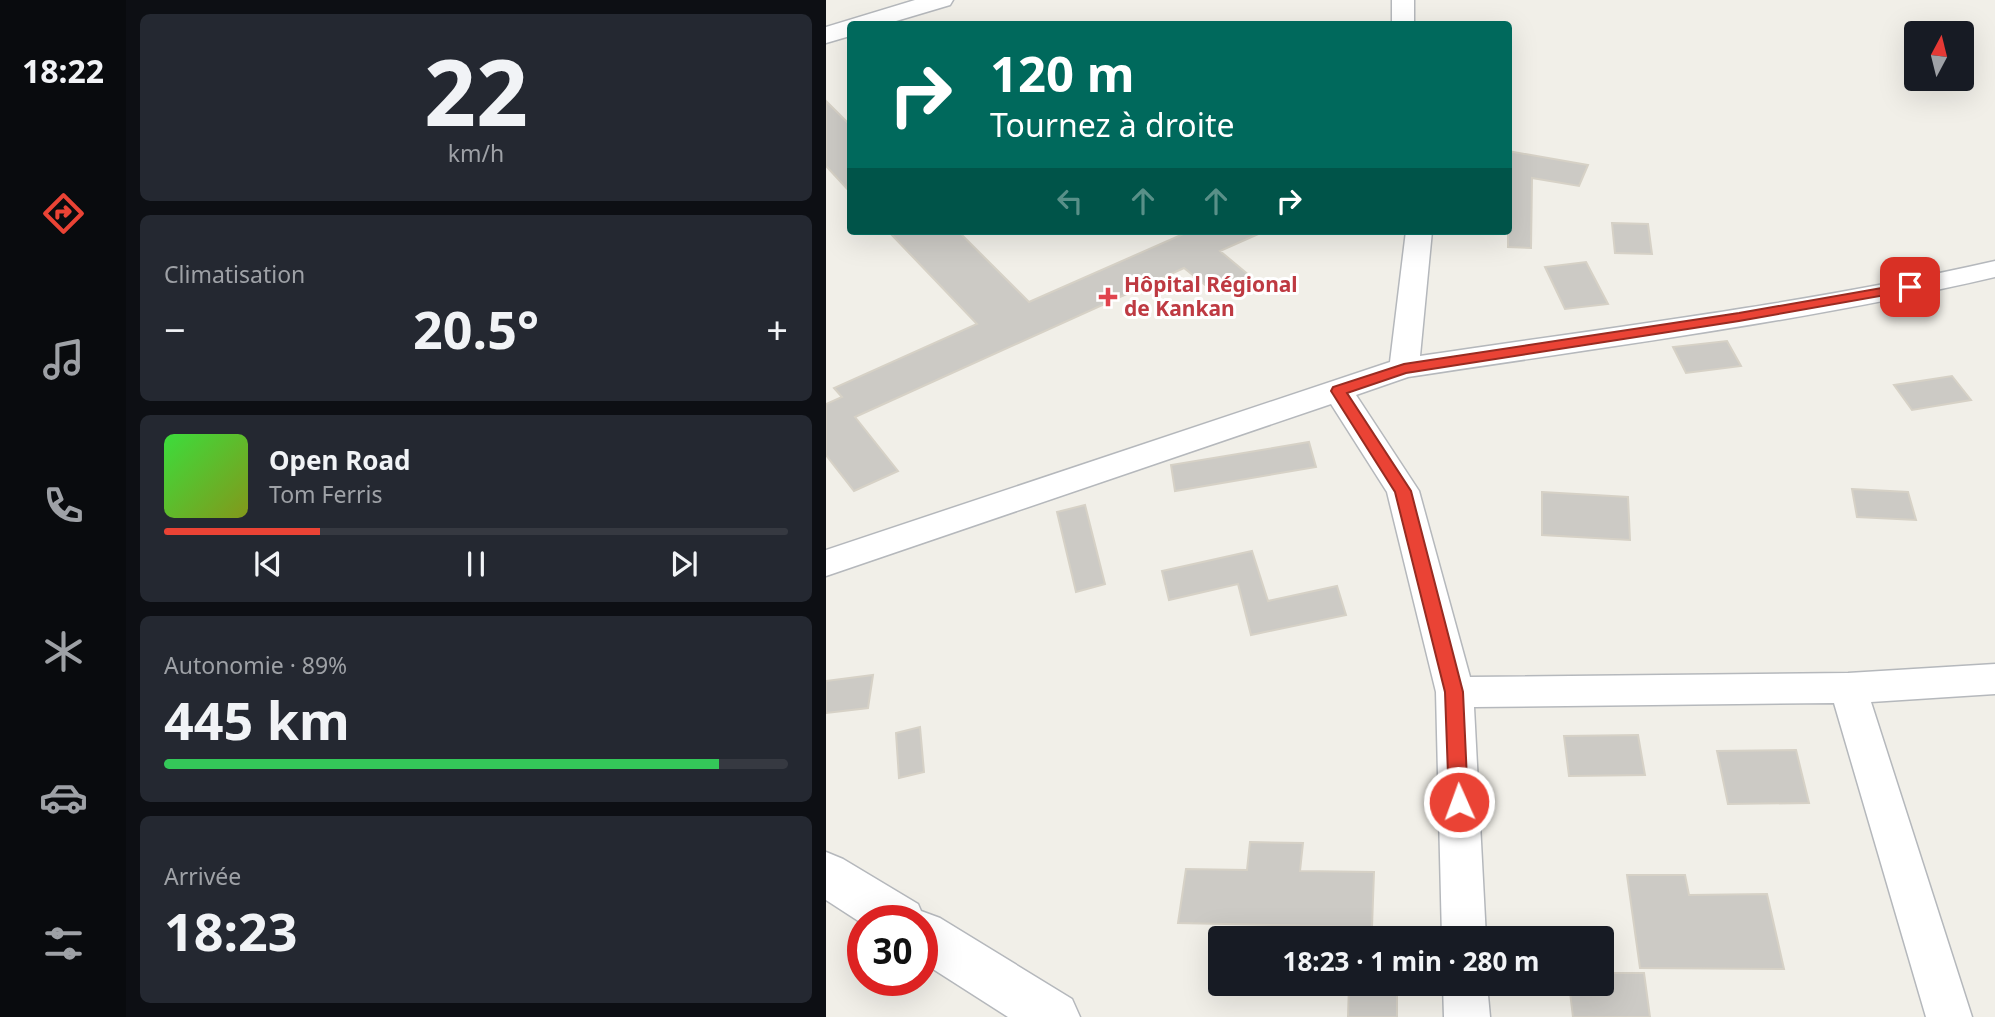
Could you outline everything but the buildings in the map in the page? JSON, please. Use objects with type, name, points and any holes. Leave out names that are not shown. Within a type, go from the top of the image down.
[{"type":"street","points":[[871,21],[941,0]]},
{"type":"street","points":[[1403,0],[1403,21]]},
{"type":"street","points":[[826,35],[847,29]]},
{"type":"street","points":[[1404,368],[1419,235]]},
{"type":"street","points":[[826,563],[1404,368],[1752,315],[1934,283],[1995,269]]},
{"type":"street","points":[[1338,391],[1403,491],[1454,692],[1464,926]]},
{"type":"street","points":[[1454,692],[1848,688],[1995,679]]},
{"type":"street","points":[[1848,688],[1949,1017]]},
{"type":"street","points":[[826,874],[877,905]]},
{"type":"street","points":[[938,944],[1054,1017]]},
{"type":"street","points":[[1466,996],[1467,1017]]},
{"type":"place","name":"Hôpital Régional de Kankan","points":[[1108,297]]},
{"type":"route","points":[[1459,802],[1454,692],[1403,491],[1338,391],[1404,368],[1739,317],[1910,287]]}]
